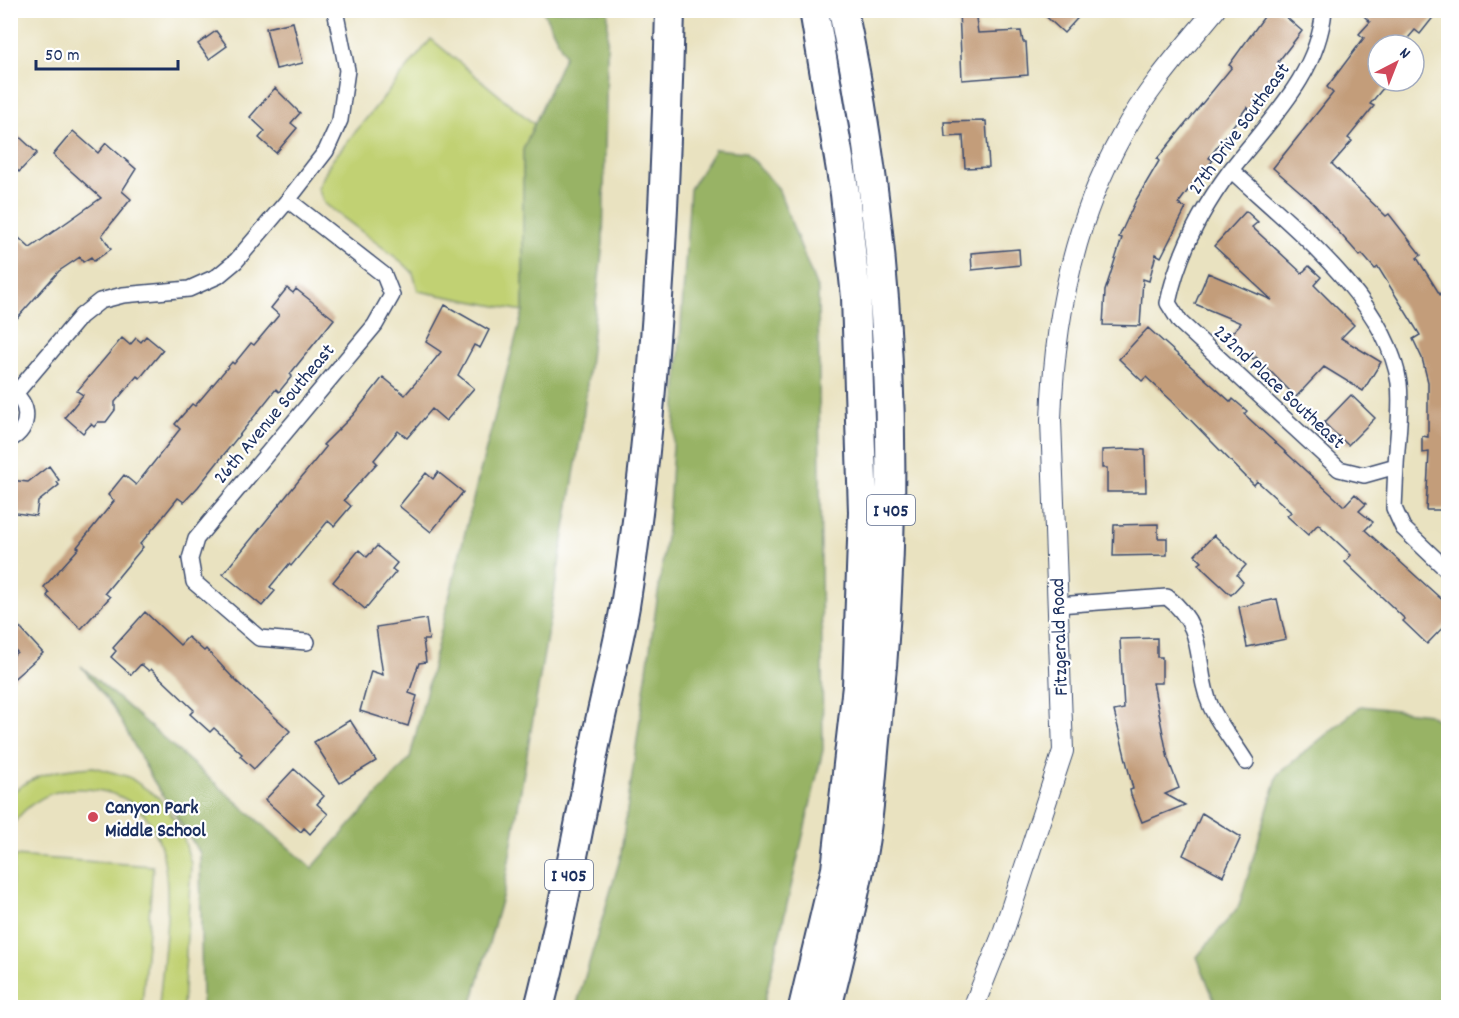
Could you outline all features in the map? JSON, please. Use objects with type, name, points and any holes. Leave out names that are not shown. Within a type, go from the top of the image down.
[{"type":"highway","name":"I 405","points":[[538,1008],[581,823],[624,608],[645,449],[666,166],[670,10]]},
{"type":"highway","name":"I 405","points":[[803,1008],[836,868],[857,686],[863,512],[856,297],[845,194],[814,10]]},
{"type":"highway","name":"I 405","points":[[827,1008],[861,862],[884,654],[891,532],[890,412],[882,276],[866,143],[843,10]]},
{"type":"highway","name":"I 405","points":[[554,1008],[602,794],[596,741]]},
{"type":"street","points":[[10,439],[21,431],[26,415],[25,407],[13,393],[81,316],[100,301],[123,295],[189,289],[218,276],[236,261],[326,151],[340,120],[347,70],[335,10]]},
{"type":"street","name":"Fitzgerald Road","points":[[973,1008],[1003,933],[1062,751],[1053,515],[1053,367],[1061,307],[1096,189],[1122,135],[1155,83],[1215,10]]},
{"type":"street","name":"27th Drive Southeast","points":[[1168,303],[1174,273],[1208,203],[1300,82],[1316,45],[1324,10]]},
{"type":"street","points":[[1231,170],[1338,271],[1392,352],[1399,385],[1394,508],[1403,528],[1449,571]]},
{"type":"street","name":"26th Avenue Southeast","points":[[288,200],[384,275],[392,295],[375,325],[196,539],[190,559],[194,582],[259,638],[307,642]]},
{"type":"street","name":"232nd Place Southeast","points":[[1168,303],[1180,321],[1339,469],[1364,475],[1396,466]]},
{"type":"street","points":[[1058,605],[1167,597],[1179,606],[1191,620],[1211,706],[1246,762]]},
{"type":"green space","points":[[543,11],[608,11],[603,243],[582,428],[504,890],[471,1007],[202,1007],[200,853],[153,780],[115,710],[81,666],[312,868],[410,758],[478,479],[523,311],[523,150],[565,55]]},
{"type":"green space","points":[[431,39],[534,124],[523,150],[523,311],[418,291],[413,273],[324,203],[318,188],[330,163]]},
{"type":"green space","points":[[715,149],[745,152],[778,188],[818,291],[823,750],[763,1007],[576,1007],[620,859],[668,523],[690,189]]},
{"type":"green space","points":[[1361,706],[1429,714],[1448,728],[1448,962],[1446,966],[1448,1007],[1217,1007],[1197,957],[1239,906],[1278,774]]},
{"type":"green space","points":[[94,767],[129,777],[159,798],[181,828],[191,864],[183,1007],[159,1007],[167,907],[166,872],[159,840],[144,814],[120,796],[73,789],[52,794],[33,803],[11,827],[11,794],[20,787],[39,776],[50,773]]},
{"type":"green space","points":[[14,856],[153,866],[142,1007],[11,1007],[10,908]]},
{"type":"building","points":[[959,10],[975,10],[978,33],[1021,31],[1023,42],[1026,42],[1028,75],[962,80]]},
{"type":"building","points":[[1039,10],[1085,10],[1064,33]]},
{"type":"building","points":[[1269,10],[1278,10],[1302,31],[1278,62],[1285,69],[1261,98],[1265,101],[1255,114],[1247,107],[1209,158],[1213,160],[1178,204],[1186,208],[1161,257],[1156,254],[1149,281],[1143,279],[1140,326],[1103,325],[1105,291],[1122,238],[1119,237],[1136,200],[1159,161],[1157,159],[1232,67],[1229,65]]},
{"type":"building","points":[[1358,10],[1439,10],[1421,33],[1415,30],[1412,33],[1366,33],[1366,93],[1379,93],[1370,104],[1374,106],[1348,138],[1352,141],[1332,164],[1386,216],[1389,214],[1421,255],[1417,258],[1449,309],[1449,510],[1426,510],[1429,452],[1422,453],[1422,436],[1428,437],[1428,382],[1422,358],[1413,339],[1420,335],[1378,267],[1375,269],[1362,254],[1360,256],[1312,202],[1273,168],[1333,93],[1327,87],[1364,38],[1359,34],[1370,22]]},
{"type":"building","points":[[293,22],[303,63],[276,69],[266,28]]},
{"type":"building","points":[[216,31],[227,46],[209,59],[198,44]]},
{"type":"building","points":[[275,88],[300,113],[291,123],[297,128],[276,153],[259,138],[265,131],[250,117]]},
{"type":"building","points":[[986,121],[989,167],[965,168],[963,136],[945,137],[944,122]]},
{"type":"building","points":[[10,128],[37,153],[19,172],[10,163]]},
{"type":"building","points":[[73,131],[98,153],[106,143],[136,169],[122,191],[131,199],[102,235],[111,249],[94,261],[91,257],[83,262],[80,257],[59,271],[10,326],[10,230],[30,248],[101,198],[53,155]]},
{"type":"building","points":[[1246,211],[1258,222],[1252,227],[1302,273],[1309,266],[1321,277],[1314,285],[1354,325],[1341,338],[1381,362],[1363,391],[1324,367],[1296,397],[1256,357],[1253,359],[1229,336],[1241,323],[1195,304],[1208,273],[1272,300],[1214,246]]},
{"type":"building","points":[[1019,249],[1020,265],[972,270],[971,253]]},
{"type":"building","points":[[287,288],[293,293],[296,289],[334,319],[290,374],[292,376],[279,392],[276,389],[198,487],[184,502],[178,498],[140,544],[143,547],[105,593],[110,597],[81,629],[47,596],[49,593],[44,587],[79,548],[77,547],[114,501],[108,495],[124,475],[136,485],[180,429],[175,424],[192,404],[195,406],[251,343],[254,345],[279,315],[271,308]]},
{"type":"building","points":[[445,305],[489,330],[480,348],[474,345],[458,375],[474,388],[446,421],[432,409],[407,438],[398,431],[374,460],[377,463],[344,500],[351,506],[334,526],[328,521],[291,566],[289,564],[270,587],[275,591],[262,606],[223,574],[326,447],[323,445],[353,415],[383,377],[405,395],[423,374],[441,352],[426,342]]},
{"type":"building","points":[[1148,328],[1231,402],[1233,399],[1247,411],[1244,414],[1344,506],[1355,494],[1366,504],[1359,511],[1373,522],[1365,530],[1449,606],[1449,621],[1427,644],[1403,621],[1405,619],[1345,562],[1351,555],[1318,524],[1308,535],[1287,516],[1291,512],[1257,481],[1254,485],[1172,401],[1146,377],[1142,381],[1119,359]]},
{"type":"building","points":[[146,336],[163,350],[140,378],[137,376],[115,402],[115,410],[106,422],[98,422],[94,427],[91,424],[83,433],[65,417],[83,395],[77,391],[122,338],[130,345],[136,338],[141,342]]},
{"type":"building","points":[[1351,395],[1375,418],[1348,445],[1324,423]]},
{"type":"building","points":[[1102,450],[1145,450],[1146,492],[1107,492],[1107,468],[1102,468]]},
{"type":"building","points":[[49,466],[59,480],[57,482],[59,485],[38,502],[36,516],[10,512],[10,480],[28,482]]},
{"type":"building","points":[[438,472],[463,492],[431,532],[399,506],[426,473],[433,479]]},
{"type":"building","points":[[1158,524],[1158,538],[1167,538],[1167,555],[1113,556],[1114,525]]},
{"type":"building","points":[[1214,535],[1246,565],[1237,575],[1243,582],[1231,595],[1204,570],[1199,564],[1202,562],[1195,555]]},
{"type":"building","points":[[377,546],[397,563],[392,569],[396,572],[365,609],[333,582],[359,550],[367,557]]},
{"type":"building","points":[[1277,599],[1286,639],[1247,647],[1239,607]]},
{"type":"building","points":[[145,612],[180,645],[188,637],[204,651],[206,649],[236,681],[290,731],[254,769],[240,756],[242,754],[214,728],[210,732],[190,714],[194,710],[151,669],[149,671],[141,664],[131,675],[111,657],[116,651],[113,648]]},
{"type":"building","points":[[10,617],[43,653],[10,682],[10,658],[17,652],[10,645]]},
{"type":"building","points":[[426,619],[429,640],[423,640],[426,662],[419,663],[409,693],[417,696],[408,726],[360,711],[371,671],[383,675],[376,627]]},
{"type":"building","points":[[1157,638],[1157,657],[1162,657],[1162,683],[1153,683],[1168,759],[1179,788],[1165,794],[1185,805],[1142,822],[1131,795],[1130,790],[1133,789],[1114,711],[1124,709],[1120,639]]},
{"type":"building","points":[[350,720],[376,761],[340,783],[314,742]]},
{"type":"building","points":[[294,769],[324,796],[317,804],[328,814],[310,834],[304,828],[301,832],[265,800]]},
{"type":"building","points":[[1202,813],[1241,837],[1223,876],[1183,855]]},
{"type":"place","name":"Canyon Park Middle School","points":[[93,817]]}]
